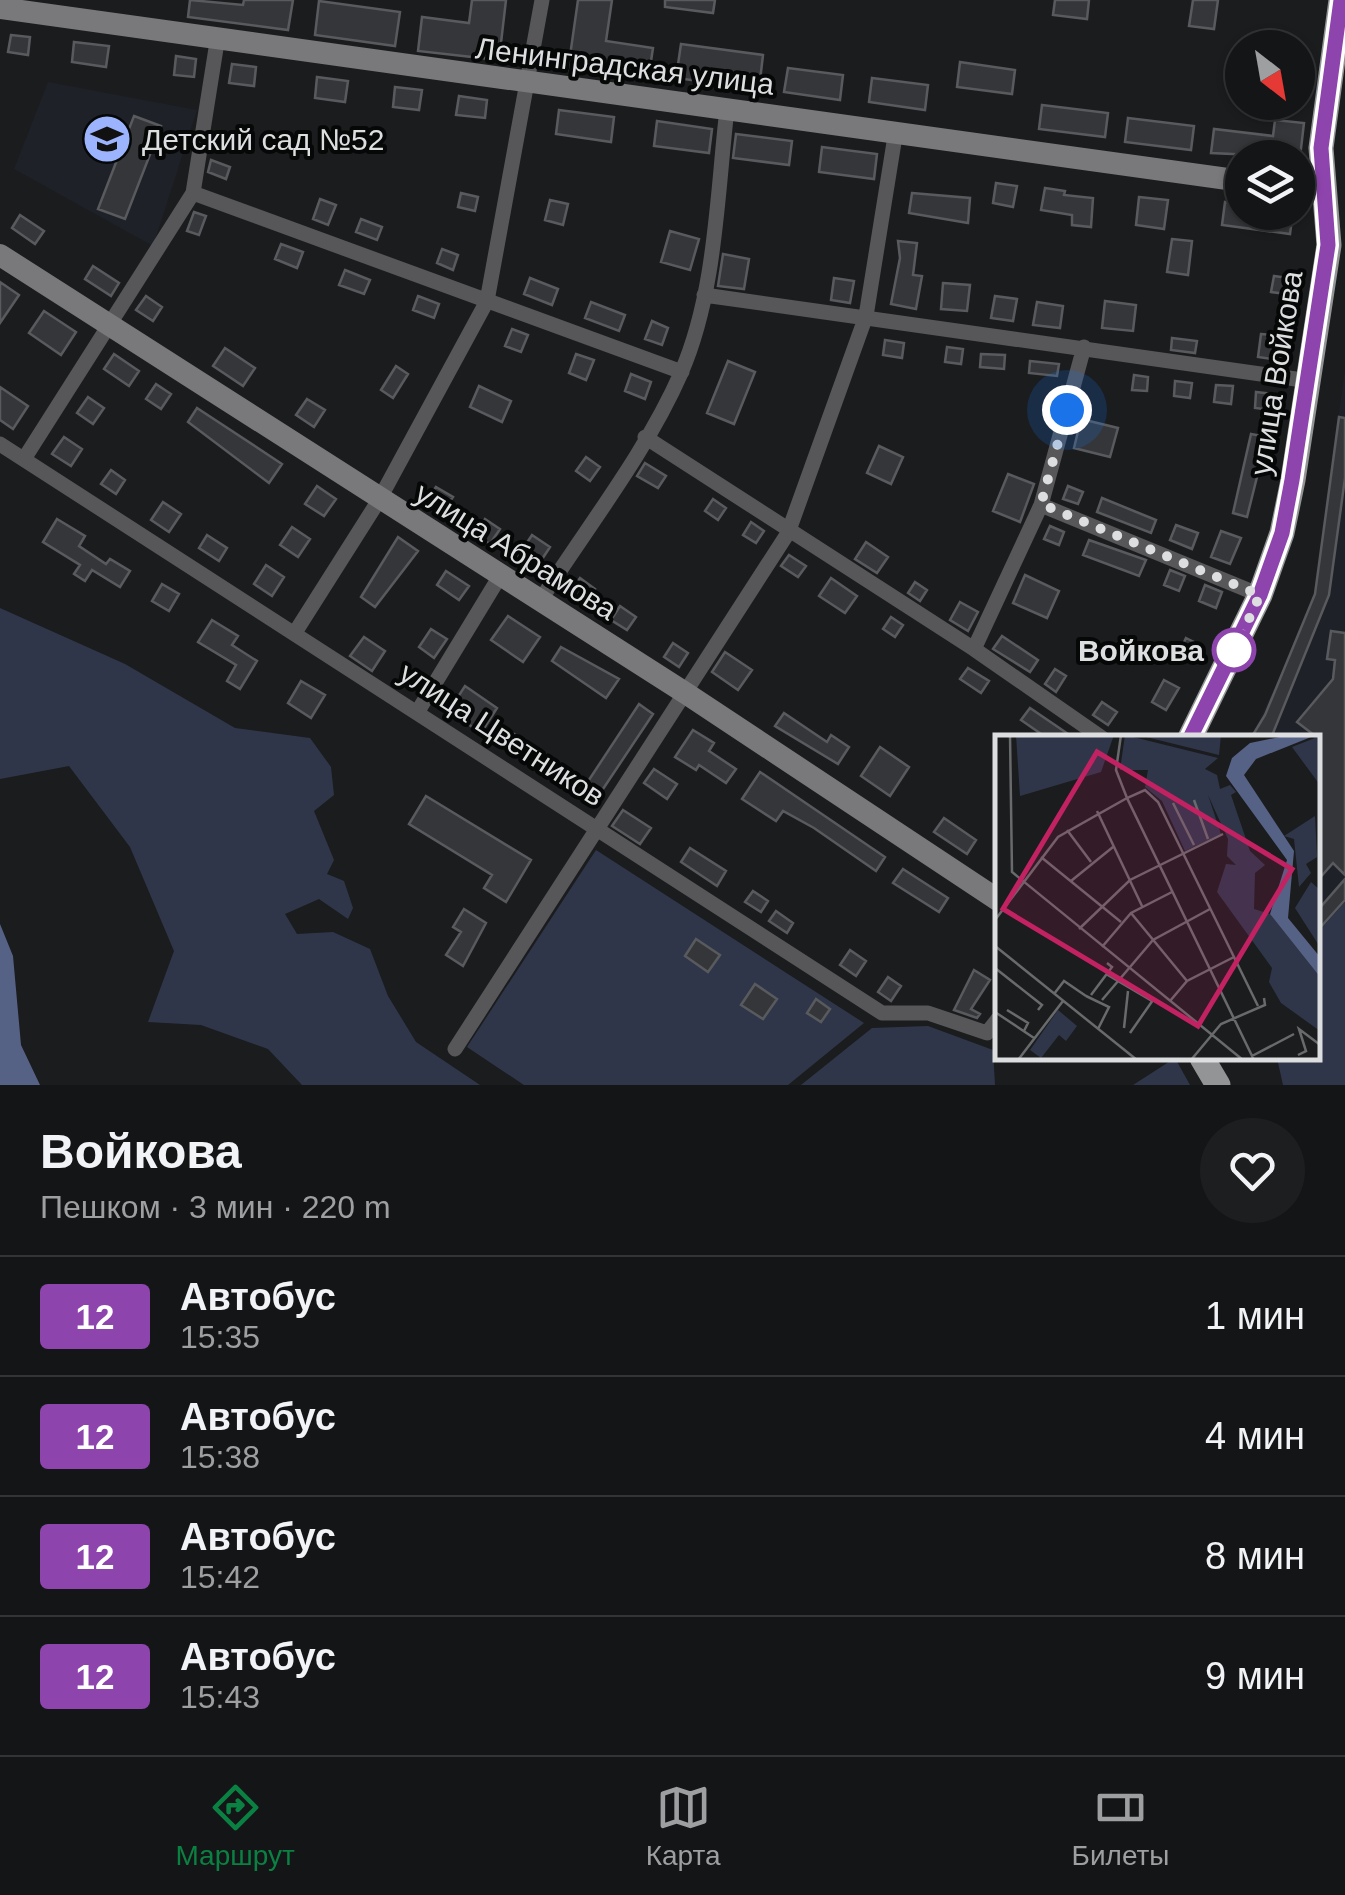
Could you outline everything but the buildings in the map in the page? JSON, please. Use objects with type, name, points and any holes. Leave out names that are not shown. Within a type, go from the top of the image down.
[{"type":"main road","name":"улица Войкова","points":[[1191,735],[1260,595],[1282,533],[1310,382],[1328,245],[1321,148],[1341,0]]},
{"type":"main road","points":[[1203,1060],[1218,1085]]},
{"type":"street","points":[[296,631],[379,500],[487,301],[530,85],[542,0]]},
{"type":"street","name":"Ленинградская улица","points":[[0,8],[218,42],[896,130],[1225,178]]},
{"type":"street","points":[[24,460],[193,193],[218,42]]},
{"type":"street","points":[[540,601],[646,437],[682,372],[704,296],[728,109]]},
{"type":"street","points":[[455,1049],[688,694],[788,533],[866,316],[896,130]]},
{"type":"street","points":[[193,193],[682,372]]},
{"type":"street","name":"улица Абрамова","points":[[0,256],[688,694],[995,898]]},
{"type":"street","points":[[704,296],[1310,382]]},
{"type":"street","points":[[974,648],[1041,504],[1084,348]]},
{"type":"street","points":[[646,437],[788,533],[974,648],[1098,735]]},
{"type":"street","name":"улица Цветников","points":[[0,444],[296,631],[882,1013],[928,1012],[987,1033],[995,1023]]},
{"type":"street","points":[[1041,504],[1260,595]]},
{"type":"street","points":[[418,712],[500,576]]},
{"type":"shaded area","name":"Детский сад №52","points":[[48,82],[197,110],[153,246],[14,169]]},
{"type":"shaded area","points":[[1345,370],[1345,902],[1320,930],[1320,735],[1252,735],[1313,605]]},
{"type":"shaded area","points":[[0,608],[125,664],[235,728],[310,738],[331,767],[334,795],[314,811],[334,860],[327,874],[344,881],[353,908],[348,919],[319,899],[285,914],[297,934],[333,932],[370,949],[388,996],[416,1042],[480,1085],[302,1085],[268,1049],[201,1025],[148,1022],[174,951],[130,847],[69,766],[0,779]]},
{"type":"shaded area","points":[[596,850],[864,1023],[788,1085],[524,1085],[467,1047]]},
{"type":"shaded area","points":[[1345,902],[1345,1085],[1283,1085],[1277,1060],[1320,1060],[1320,930]]},
{"type":"shaded area","points":[[0,924],[13,956],[21,1045],[40,1085],[0,1085]]},
{"type":"shaded area","points":[[928,1026],[993,1050],[995,1085],[801,1085],[872,1028]]},
{"type":"shaded area","points":[[1176,1060],[1190,1085],[1133,1085]]},
{"type":"bus line","name":"12","points":[[1192,735],[1260,595],[1282,533],[1310,382],[1328,245],[1321,148],[1341,0]]},
{"type":"place","name":"Детский сад №52","points":[[107,139]]},
{"type":"place","name":"Войкова","points":[[1234,650]]},
{"type":"route","points":[[1067,410],[1041,504],[1260,595],[1229,662],[1234,650]]}]
